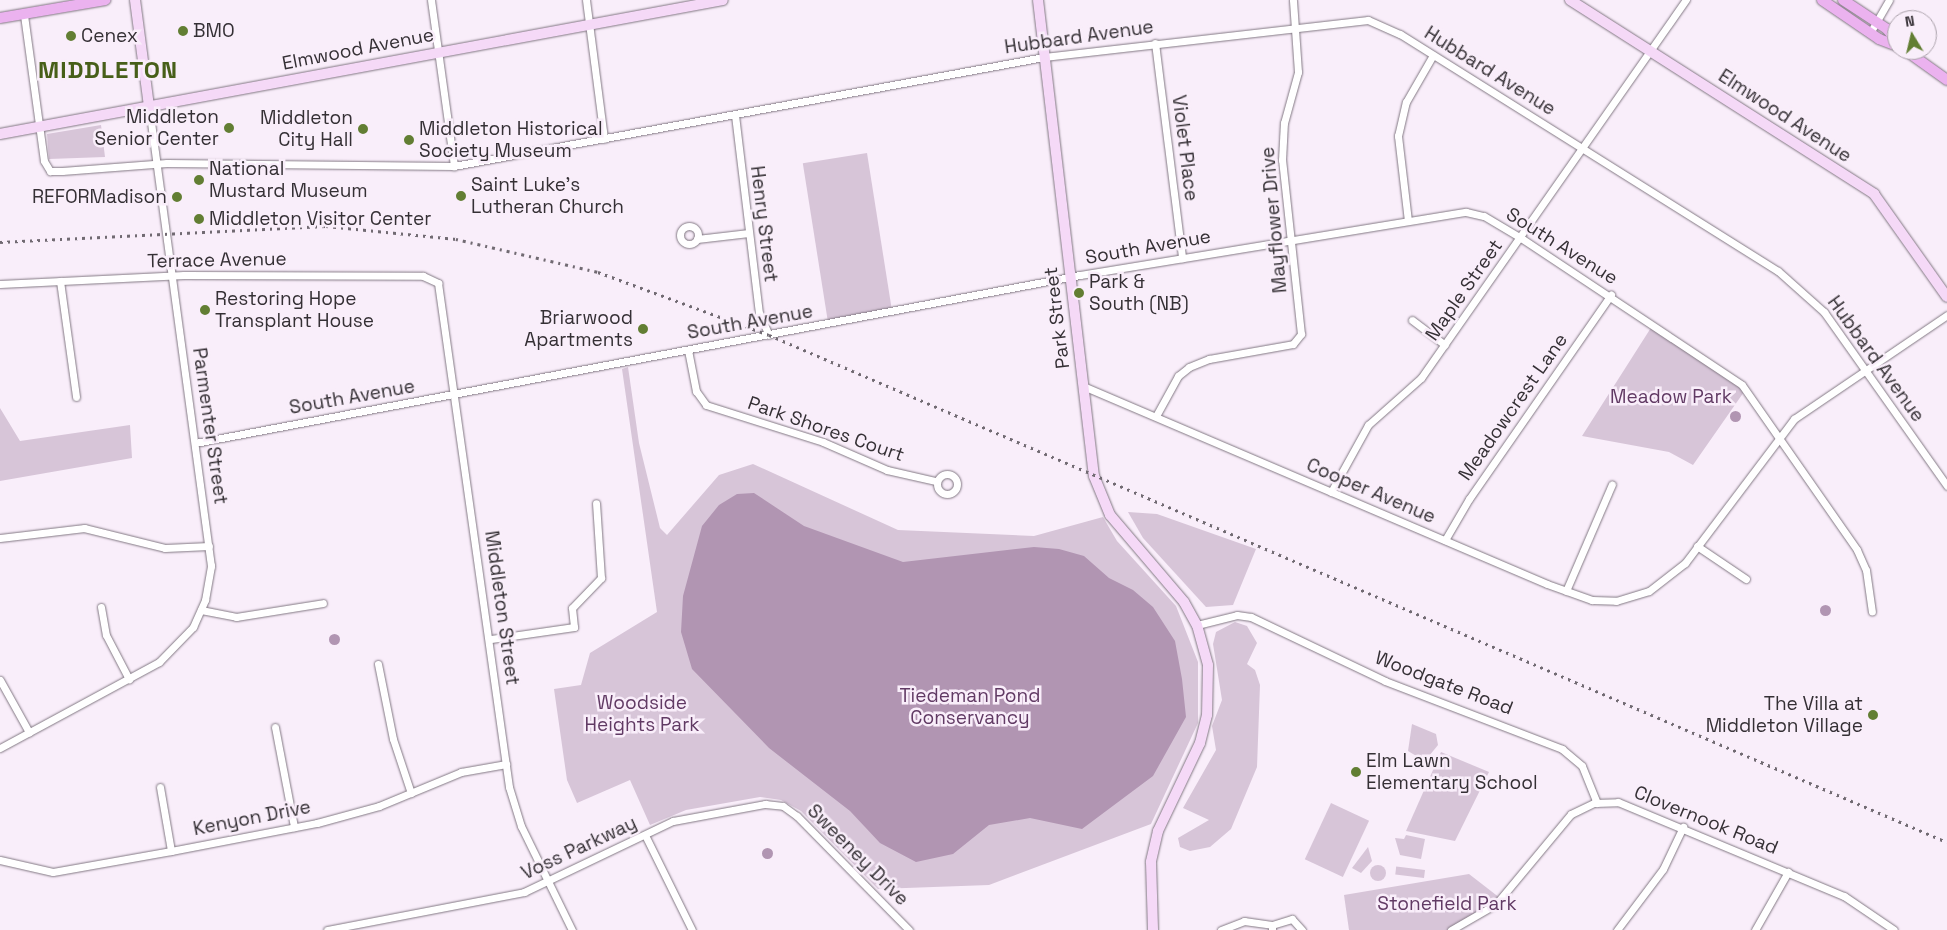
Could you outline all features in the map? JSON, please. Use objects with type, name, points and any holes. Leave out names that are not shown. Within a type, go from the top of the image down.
[{"type":"main road","points":[[0,18],[105,0]]},
{"type":"main road","points":[[1822,0],[1870,33],[1887,40]]},
{"type":"main road","points":[[1843,0],[1876,22],[1887,34]]},
{"type":"main road","points":[[0,23],[20,16]]},
{"type":"main road","points":[[1919,60],[1947,80]]},
{"type":"street","name":"Parmenter Street","points":[[0,748],[159,662],[193,627],[201,610],[211,566],[136,0]]},
{"type":"street","points":[[431,0],[454,166]]},
{"type":"street","points":[[586,0],[604,138]]},
{"type":"street","name":"Elmwood Avenue","points":[[0,134],[723,0]]},
{"type":"street","name":"Park Street","points":[[1038,0],[1093,467],[1104,502],[1184,602],[1197,625],[1208,665],[1207,715],[1200,742],[1158,831],[1149,871],[1153,930]]},
{"type":"street","name":"Mayflower Drive","points":[[1156,416],[1178,376],[1189,367],[1209,359],[1293,344],[1301,334],[1282,137],[1298,72],[1296,27],[1292,0]]},
{"type":"street","name":"Elmwood Avenue","points":[[1570,0],[1874,194],[1947,297]]},
{"type":"street","name":"Maple Street","points":[[1331,492],[1368,425],[1421,378],[1521,238],[1686,0]]},
{"type":"street","points":[[1870,33],[1890,0]]},
{"type":"street","points":[[20,16],[39,126]]},
{"type":"street","name":"Hubbard Avenue","points":[[39,126],[48,169],[157,163],[454,166],[1044,57],[1368,20],[1433,55],[1778,271],[1819,306],[1865,368],[1947,486]]},
{"type":"street","name":"Violet Place","points":[[1155,43],[1182,258]]},
{"type":"street","points":[[1408,221],[1398,166],[1398,130],[1406,102],[1433,55]]},
{"type":"street","name":"Henry Street","points":[[735,115],[759,313],[769,335]]},
{"type":"street","name":"South Avenue","points":[[195,443],[1070,278],[1466,212],[1484,216],[1521,238],[1730,374],[1764,409],[1779,435],[1857,550],[1866,570],[1872,612]]},
{"type":"street","points":[[697,239],[749,233]]},
{"type":"street","name":"Terrace Avenue","points":[[0,284],[172,275],[434,279]]},
{"type":"street","name":"Middleton Street","points":[[434,279],[454,394],[513,807],[572,930]]},
{"type":"street","points":[[60,282],[76,397]]},
{"type":"street","name":"Meadowcrest Lane","points":[[1445,540],[1469,499],[1611,295]]},
{"type":"street","points":[[1746,579],[1697,546],[1779,435],[1865,368],[1947,315]]},
{"type":"street","points":[[1412,320],[1445,345]]},
{"type":"street","name":"Park Shores Court","points":[[688,350],[696,391],[706,405],[824,442],[887,470],[935,481]]},
{"type":"street","name":"Cooper Avenue","points":[[1083,386],[1566,591],[1605,601],[1650,591],[1673,575],[1697,546]]},
{"type":"street","points":[[1566,591],[1612,484]]},
{"type":"street","points":[[490,639],[574,627],[572,608],[601,578],[596,503]]},
{"type":"street","points":[[0,538],[84,528],[165,548],[209,546]]},
{"type":"street","points":[[201,610],[236,617],[323,603]]},
{"type":"street","points":[[101,607],[106,635],[128,679]]},
{"type":"street","name":"Woodgate Road","points":[[1197,625],[1237,615],[1251,617],[1320,646],[1385,681],[1544,741],[1578,760],[1597,802]]},
{"type":"street","points":[[378,664],[392,738],[411,792]]},
{"type":"street","points":[[0,680],[30,732]]},
{"type":"street","points":[[276,727],[294,827]]},
{"type":"street","name":"Kenyon Drive","points":[[0,860],[53,872],[294,827],[379,806],[462,772],[506,764]]},
{"type":"street","points":[[160,787],[171,850]]},
{"type":"street","name":"Clovernook Road","points":[[1451,930],[1489,911],[1568,816],[1597,802],[1618,802],[1683,827],[1788,872],[1860,904],[1894,930]]},
{"type":"street","name":"Voss Parkway","points":[[328,930],[510,896],[548,882],[685,817],[765,804],[783,806]]},
{"type":"street","name":"Sweeney Drive","points":[[783,806],[910,930]]},
{"type":"street","points":[[1617,930],[1663,869],[1683,827]]},
{"type":"street","points":[[645,835],[692,930]]},
{"type":"street","points":[[1756,930],[1788,872]]},
{"type":"street","points":[[1222,930],[1238,921],[1272,927],[1292,919],[1302,930]]},
{"type":"green space","points":[[101,125],[105,157],[49,159],[47,134]]},
{"type":"green space","points":[[867,153],[892,312],[828,322],[803,163]]},
{"type":"green space","name":"Meadow Park","points":[[1654,323],[1746,389],[1693,465],[1669,452],[1582,436]]},
{"type":"green space","name":"Tiedeman Pond Conservancy","points":[[628,367],[639,443],[660,528],[667,535],[719,475],[753,464],[898,530],[1034,536],[1103,517],[1117,541],[1176,606],[1198,662],[1198,723],[1151,824],[989,885],[878,889],[801,811],[781,800],[760,797],[686,810],[650,825],[630,780],[577,803],[567,780],[554,689],[581,685],[590,653],[657,612],[622,369]]},
{"type":"green space","points":[[0,408],[20,441],[130,425],[132,458],[0,481]]},
{"type":"green space","points":[[1128,512],[1157,514],[1256,549],[1233,605],[1206,607],[1143,538]]},
{"type":"green space","points":[[1235,622],[1247,626],[1257,643],[1247,664],[1255,670],[1260,685],[1257,767],[1231,829],[1210,847],[1190,851],[1180,847],[1178,838],[1209,820],[1183,808],[1216,750],[1212,726],[1222,700],[1213,644],[1216,632]]},
{"type":"green space","points":[[1412,724],[1436,734],[1438,745],[1429,756],[1418,757],[1408,751]]},
{"type":"green space","points":[[1441,752],[1489,772],[1455,841],[1406,831]]},
{"type":"green space","points":[[1331,803],[1369,821],[1343,877],[1305,859]]},
{"type":"green space","points":[[1406,835],[1425,839],[1421,859],[1400,855],[1395,838],[1404,839]]},
{"type":"green space","points":[[1368,847],[1372,861],[1361,873],[1352,868]]},
{"type":"green space","points":[[1375,865],[1381,865],[1386,870],[1384,879],[1375,881],[1370,876],[1370,870]]},
{"type":"green space","points":[[1396,866],[1425,870],[1424,878],[1395,874]]},
{"type":"green space","name":"Stonefield Park","points":[[1469,874],[1500,898],[1451,930],[1349,930],[1344,895]]},
{"type":"shaded area","points":[[1733,411],[1737,411],[1740,416],[1739,420],[1733,421],[1730,418],[1730,414]]},
{"type":"shaded area","name":"Tiedeman Pond Conservancy","points":[[754,493],[804,526],[903,562],[1034,547],[1059,549],[1084,556],[1109,578],[1133,590],[1153,607],[1175,641],[1182,679],[1186,717],[1153,776],[1082,829],[1030,818],[989,825],[953,854],[916,862],[880,843],[850,811],[769,748],[692,669],[681,632],[683,596],[702,526],[719,505],[737,494]]},
{"type":"shaded area","points":[[1825,604],[1831,610],[1825,616],[1819,610]]},
{"type":"shaded area","points":[[332,634],[336,634],[339,639],[338,643],[332,644],[329,641],[329,637]]},
{"type":"shaded area","points":[[767,847],[773,853],[767,859],[761,853]]},
{"type":"railway","points":[[0,242],[326,226],[456,239],[598,272],[769,335],[1947,842]]},
{"type":"place","name":"BMO","points":[[183,31]]},
{"type":"place","name":"Cenex","points":[[71,36]]},
{"type":"place","name":"Middleton Senior Center","points":[[229,128]]},
{"type":"place","name":"Middleton City Hall","points":[[363,129]]},
{"type":"place","name":"Middleton Historical Society Museum","points":[[409,140]]},
{"type":"place","name":"National Mustard Museum","points":[[199,180]]},
{"type":"place","name":"Saint Luke's Lutheran Church","points":[[461,196]]},
{"type":"place","name":"REFORMadison","points":[[177,197]]},
{"type":"place","name":"Middleton Visitor Center","points":[[199,219]]},
{"type":"place","name":"Park & South (NB)","points":[[1079,293]]},
{"type":"place","name":"Restoring Hope Transplant House","points":[[205,310]]},
{"type":"place","name":"Briarwood Apartments","points":[[643,329]]},
{"type":"place","name":"The Villa at Middleton Village","points":[[1873,715]]},
{"type":"place","name":"Elm Lawn Elementary School","points":[[1356,772]]},
{"type":"district","name":"MIDDLETON","points":[[108,70]]},
{"type":"park label","name":"Woodside Heights Park","points":[[642,714]]}]
